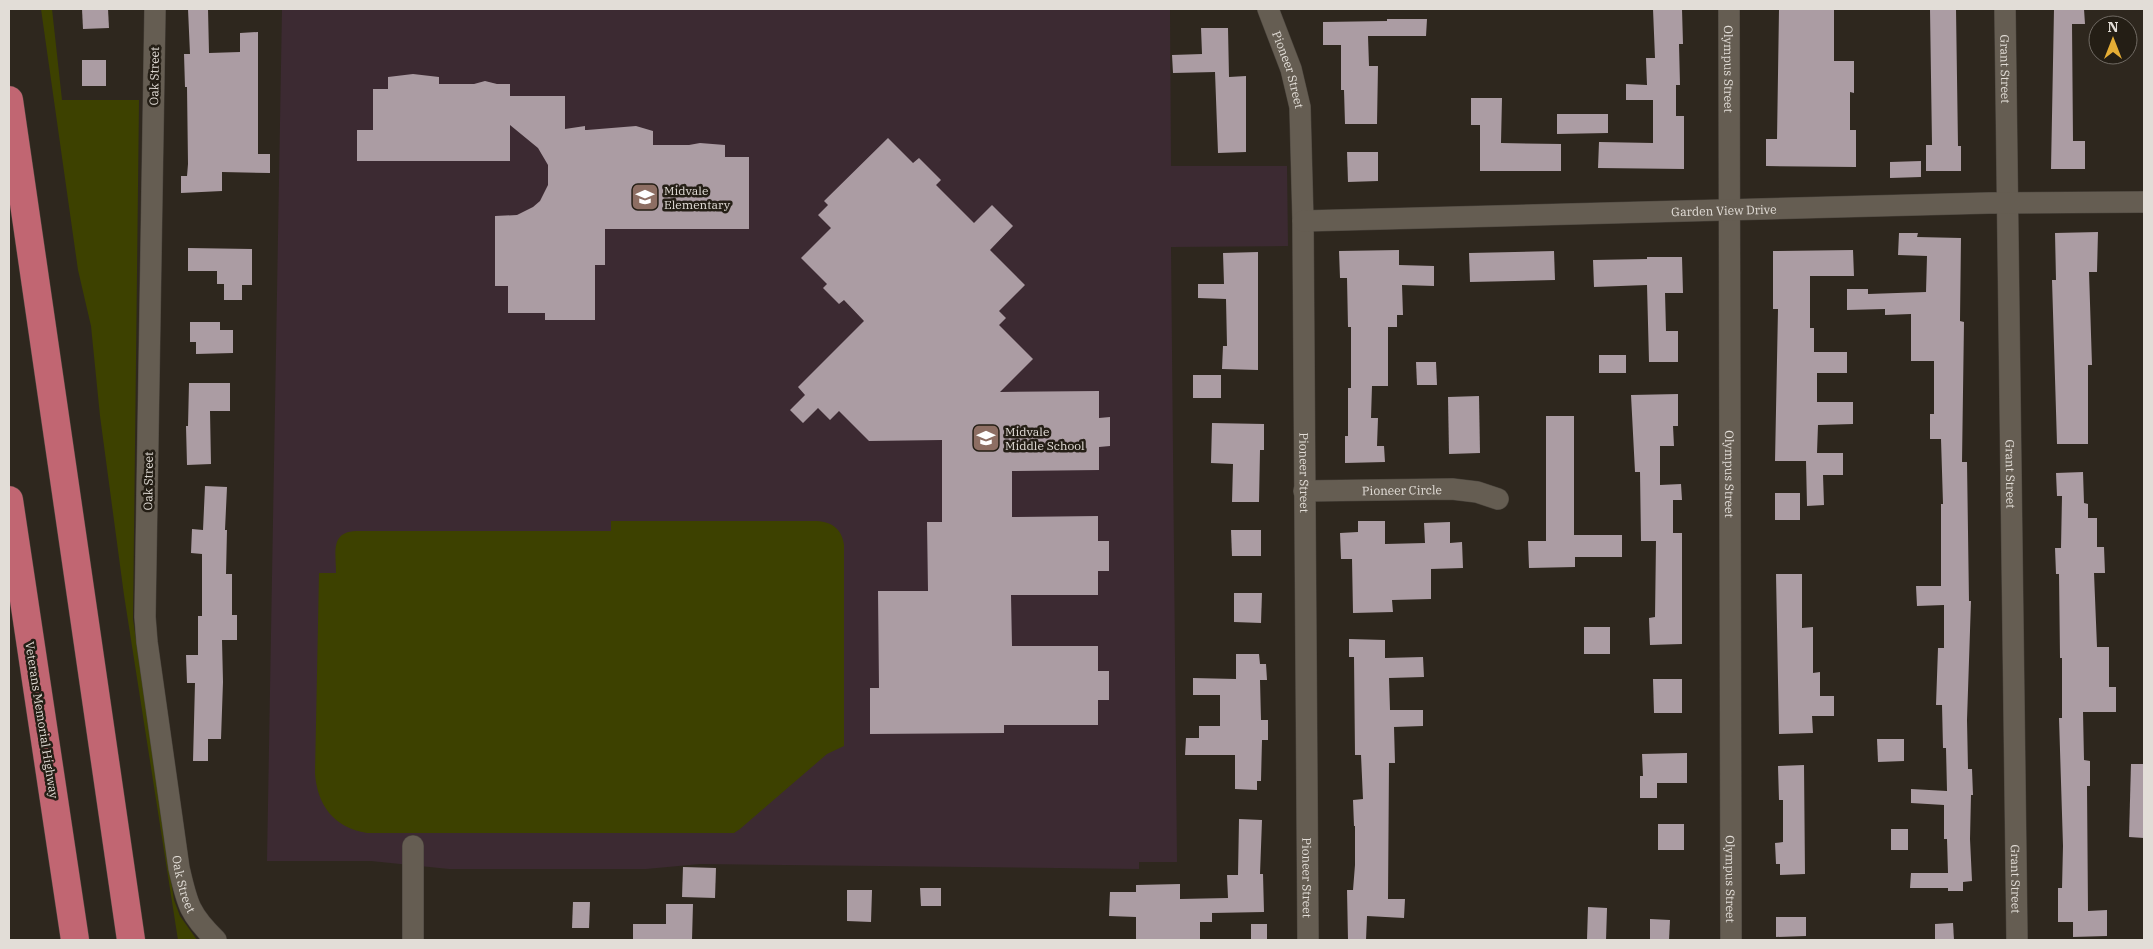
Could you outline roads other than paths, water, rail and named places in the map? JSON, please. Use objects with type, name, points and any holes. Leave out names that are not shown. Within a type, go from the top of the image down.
[{"type":"highway","points":[[9,100],[131,940]]},
{"type":"highway","name":"Veterans Memorial Highway","points":[[9,500],[75,940]]},
{"type":"street","name":"Oak Street","points":[[155,9],[145,617],[179,868],[186,899],[198,923],[216,940]]},
{"type":"street","name":"Pioneer Street","points":[[1268,9],[1292,69],[1300,106],[1303,221],[1308,940]]},
{"type":"street","name":"Olympus Street","points":[[1729,9],[1731,940]]},
{"type":"street","name":"Grant Street","points":[[2006,9],[2017,940]]},
{"type":"street","name":"Garden View Drive","points":[[1303,221],[2008,202],[2144,202]]},
{"type":"street","name":"Pioneer Circle","points":[[1304,491],[1452,489],[1477,492],[1498,499]]},
{"type":"street","points":[[413,846],[413,940]]},
{"type":"place","name":"Midvale Elementary","points":[[645,197]]},
{"type":"place","name":"Midvale Middle School","points":[[986,438]]}]
